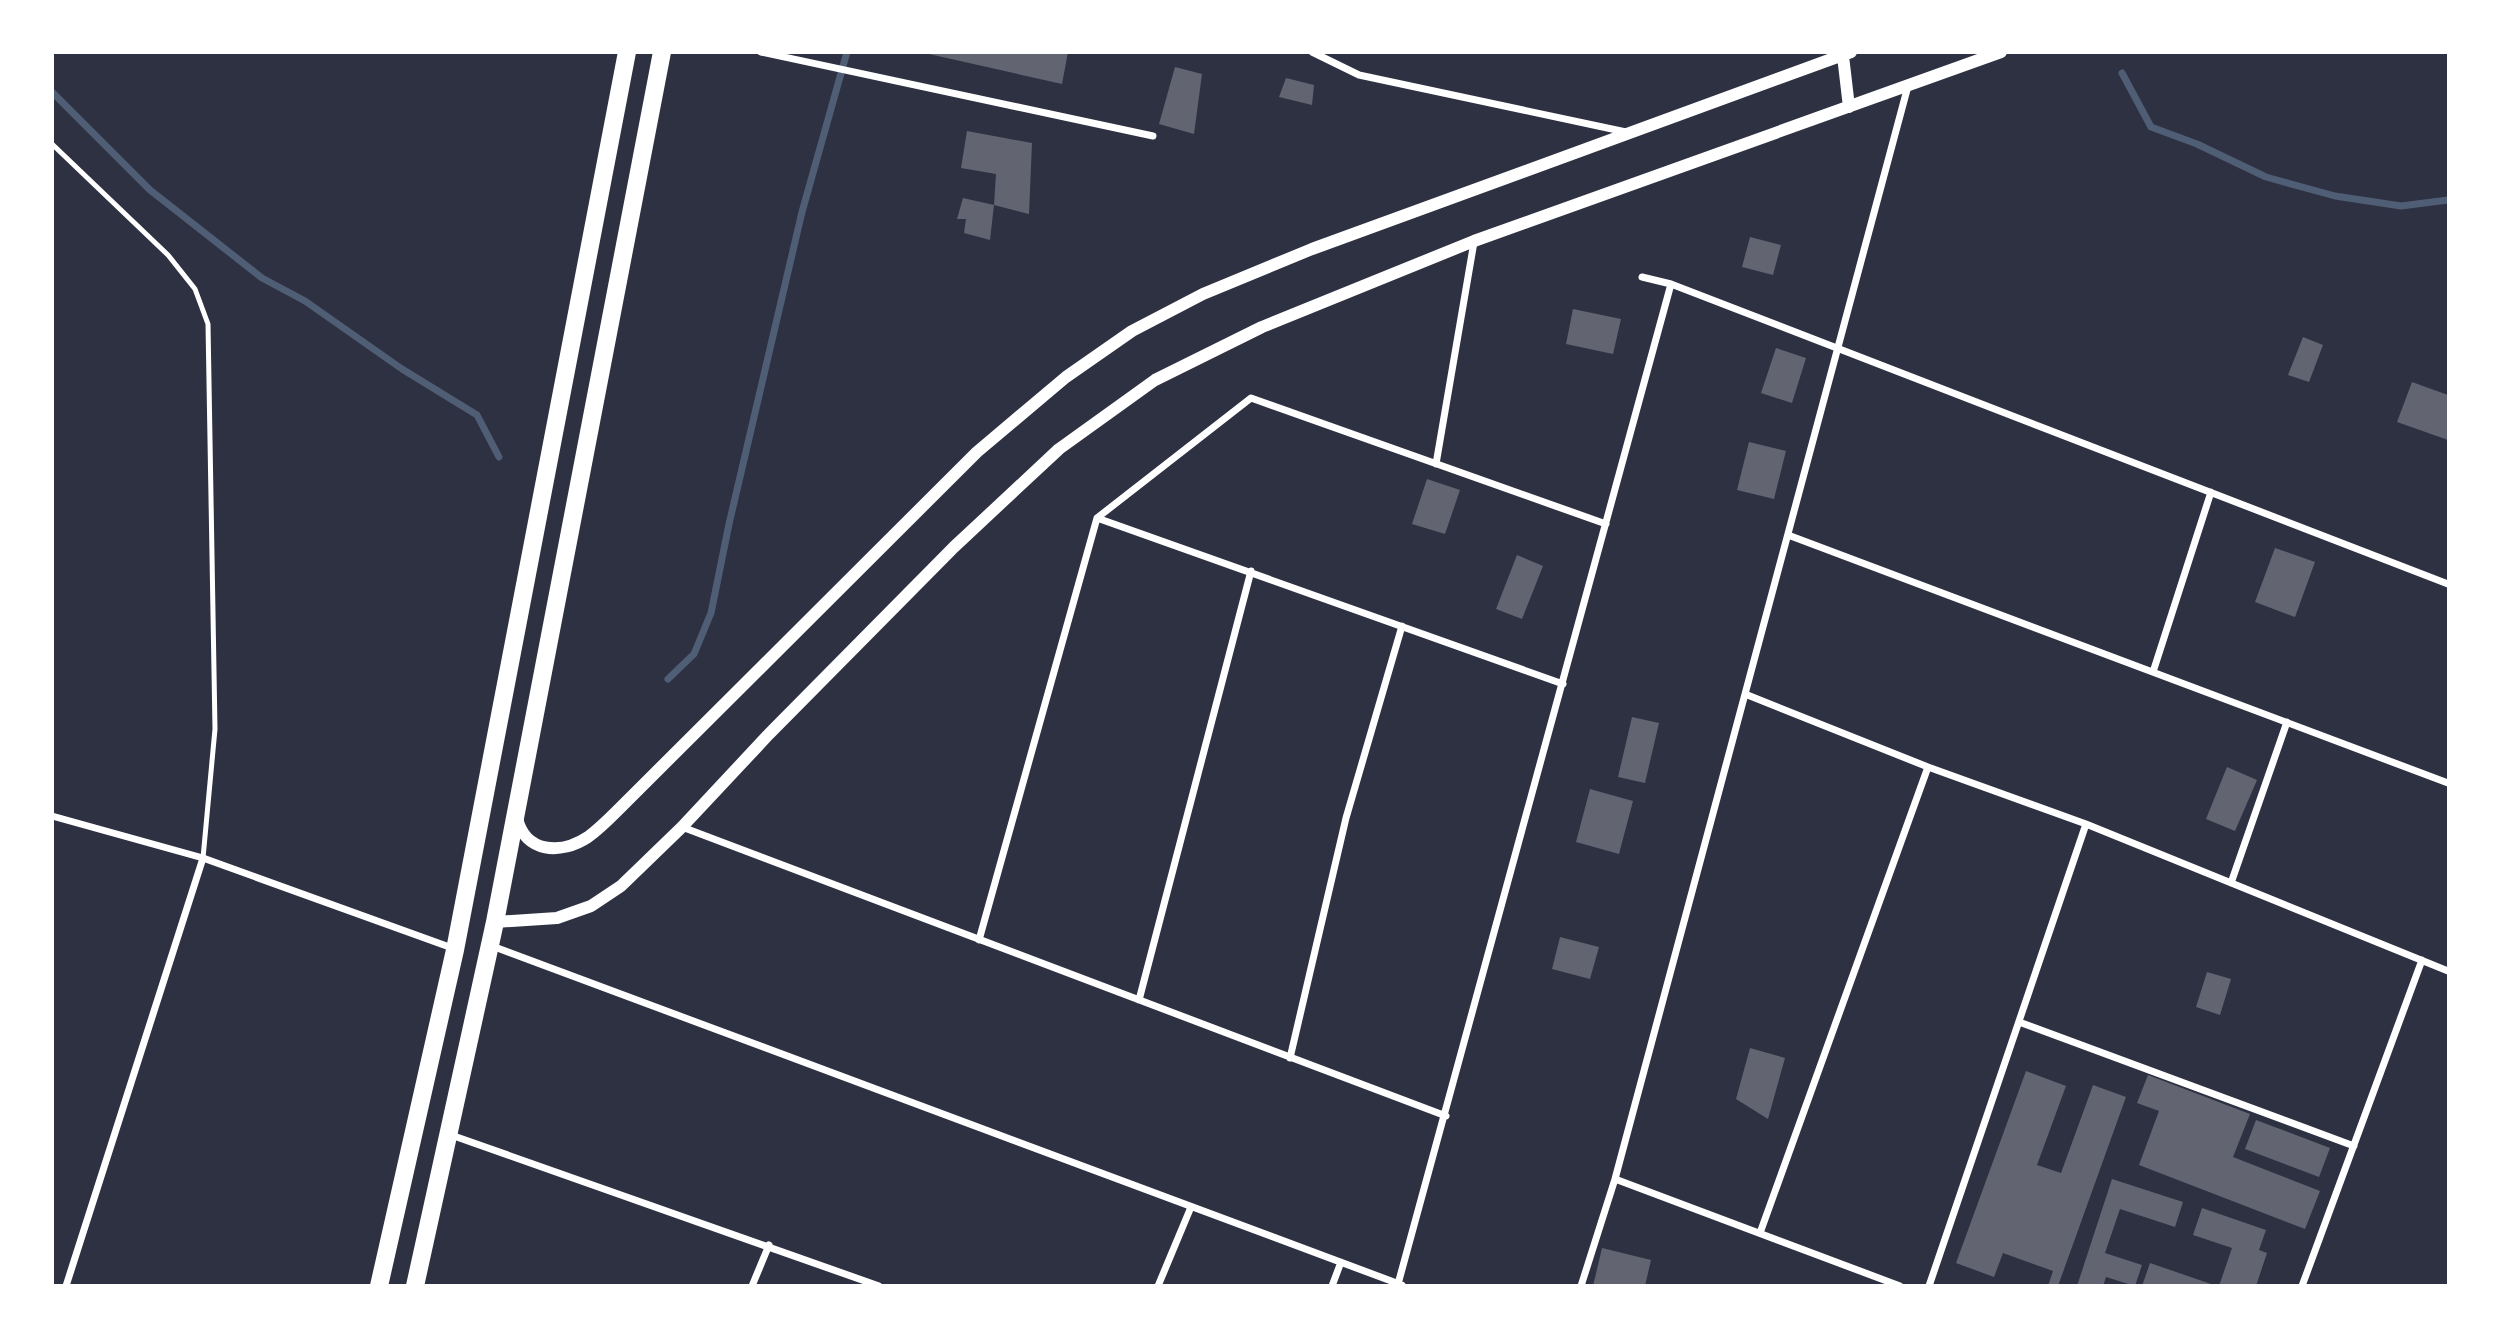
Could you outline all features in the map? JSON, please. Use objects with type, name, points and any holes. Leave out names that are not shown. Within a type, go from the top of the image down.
[{"type":"main road","points":[[379,1286],[455,950],[627,52]]},
{"type":"main road","points":[[415,1286],[495,922],[662,52]]},
{"type":"street","points":[[761,52],[1153,136]]},
{"type":"street","points":[[1312,52],[1359,75],[1628,132]]},
{"type":"street","points":[[495,922],[557,918],[591,906],[628,880],[954,547],[1059,449],[1155,380],[1229,342],[1474,241],[2001,52]]},
{"type":"street","points":[[516,812],[519,827],[528,840],[539,847],[556,849],[572,845],[593,833],[977,452],[1066,377],[1132,331],[1203,294],[1311,249],[1847,54],[1849,107]]},
{"type":"street","points":[[1581,1286],[1615,1179],[1908,86]]},
{"type":"street","points":[[1436,464],[1474,241]]},
{"type":"street","points":[[1642,277],[1671,284],[2448,584]]},
{"type":"street","points":[[490,945],[1401,1285],[1671,284]]},
{"type":"street","points":[[979,940],[1097,518],[1251,398],[1606,524]]},
{"type":"street","points":[[2153,672],[2211,492]]},
{"type":"street","points":[[1097,518],[1563,684]]},
{"type":"street","points":[[1788,535],[2448,783]]},
{"type":"street","points":[[1139,1000],[1251,571]]},
{"type":"street","points":[[1290,1058],[1346,818],[1402,626]]},
{"type":"street","points":[[1745,694],[1928,767],[2086,824],[2448,971]]},
{"type":"street","points":[[2231,883],[2287,722]]},
{"type":"street","points":[[1760,1233],[1928,767]]},
{"type":"street","points":[[52,816],[203,858],[455,950]]},
{"type":"street","points":[[1929,1286],[2086,824]]},
{"type":"street","points":[[682,827],[1446,1116]]},
{"type":"street","points":[[66,1286],[203,858]]},
{"type":"street","points":[[2302,1286],[2422,960]]},
{"type":"street","points":[[2019,1022],[2354,1146]]},
{"type":"street","points":[[449,1134],[879,1286]]},
{"type":"street","points":[[1615,1179],[1900,1286]]},
{"type":"street","points":[[1158,1286],[1191,1207]]},
{"type":"street","points":[[752,1286],[769,1245]]},
{"type":"street","points":[[1332,1286],[1340,1262]]},
{"type":"lane","points":[[52,144],[168,255],[195,289],[208,324],[215,729],[203,858]]},
{"type":"building","points":[[920,52],[1068,52],[1062,84]]},
{"type":"building","points":[[1175,67],[1202,74],[1194,134],[1159,124]]},
{"type":"building","points":[[1286,78],[1314,85],[1312,105],[1279,97]]},
{"type":"building","points":[[967,131],[1032,143],[1029,214],[994,205],[996,174],[961,168]]},
{"type":"building","points":[[963,198],[994,205],[990,240],[964,233],[966,219],[957,219]]},
{"type":"building","points":[[1750,237],[1781,245],[1773,275],[1742,267]]},
{"type":"building","points":[[1573,309],[1621,319],[1613,354],[1566,344]]},
{"type":"building","points":[[2303,337],[2323,345],[2309,382],[2288,375]]},
{"type":"building","points":[[1776,348],[1806,358],[1792,403],[1761,393]]},
{"type":"building","points":[[2412,382],[2448,395],[2448,440],[2397,422]]},
{"type":"building","points":[[1749,442],[1786,451],[1774,499],[1737,490]]},
{"type":"building","points":[[1427,479],[1460,490],[1445,534],[1412,524]]},
{"type":"building","points":[[2275,548],[2315,562],[2295,617],[2255,602]]},
{"type":"building","points":[[1517,555],[1543,566],[1522,619],[1496,609]]},
{"type":"building","points":[[1632,717],[1659,723],[1645,783],[1618,777]]},
{"type":"building","points":[[2227,767],[2257,780],[2235,831],[2206,819]]},
{"type":"building","points":[[1590,789],[1633,801],[1619,854],[1576,842]]},
{"type":"building","points":[[1560,937],[1599,947],[1590,979],[1552,969]]},
{"type":"building","points":[[2207,972],[2231,979],[2220,1015],[2196,1007]]},
{"type":"building","points":[[1750,1048],[1785,1058],[1768,1119],[1736,1099]]},
{"type":"building","points":[[2026,1071],[2066,1086],[2037,1165],[2061,1173],[2093,1085],[2126,1097],[2058,1286],[2048,1286],[2053,1271],[2003,1253],[1994,1277],[1956,1263]]},
{"type":"building","points":[[2148,1075],[2250,1114],[2233,1157],[2320,1191],[2305,1229],[2139,1165],[2159,1111],[2137,1103]]},
{"type":"building","points":[[2256,1120],[2330,1148],[2319,1177],[2245,1149]]},
{"type":"building","points":[[2112,1179],[2183,1202],[2175,1227],[2120,1209],[2105,1253],[2142,1265],[2135,1286],[2106,1277],[2103,1286],[2077,1286]]},
{"type":"building","points":[[2202,1208],[2266,1230],[2259,1250],[2267,1253],[2256,1286],[2219,1286],[2232,1248],[2193,1235]]},
{"type":"building","points":[[1602,1248],[1651,1260],[1645,1286],[1593,1286]]},
{"type":"building","points":[[2150,1263],[2214,1285],[2214,1286],[2142,1286]]},
{"type":"waterway","points":[[668,679],[694,654],[711,613],[729,524],[802,212],[847,52]]},
{"type":"waterway","points":[[2122,73],[2151,127],[2197,144],[2266,177],[2335,196],[2401,206],[2448,200]]},
{"type":"waterway","points":[[52,92],[150,190],[262,278],[305,301],[402,369],[477,415],[499,457]]}]
